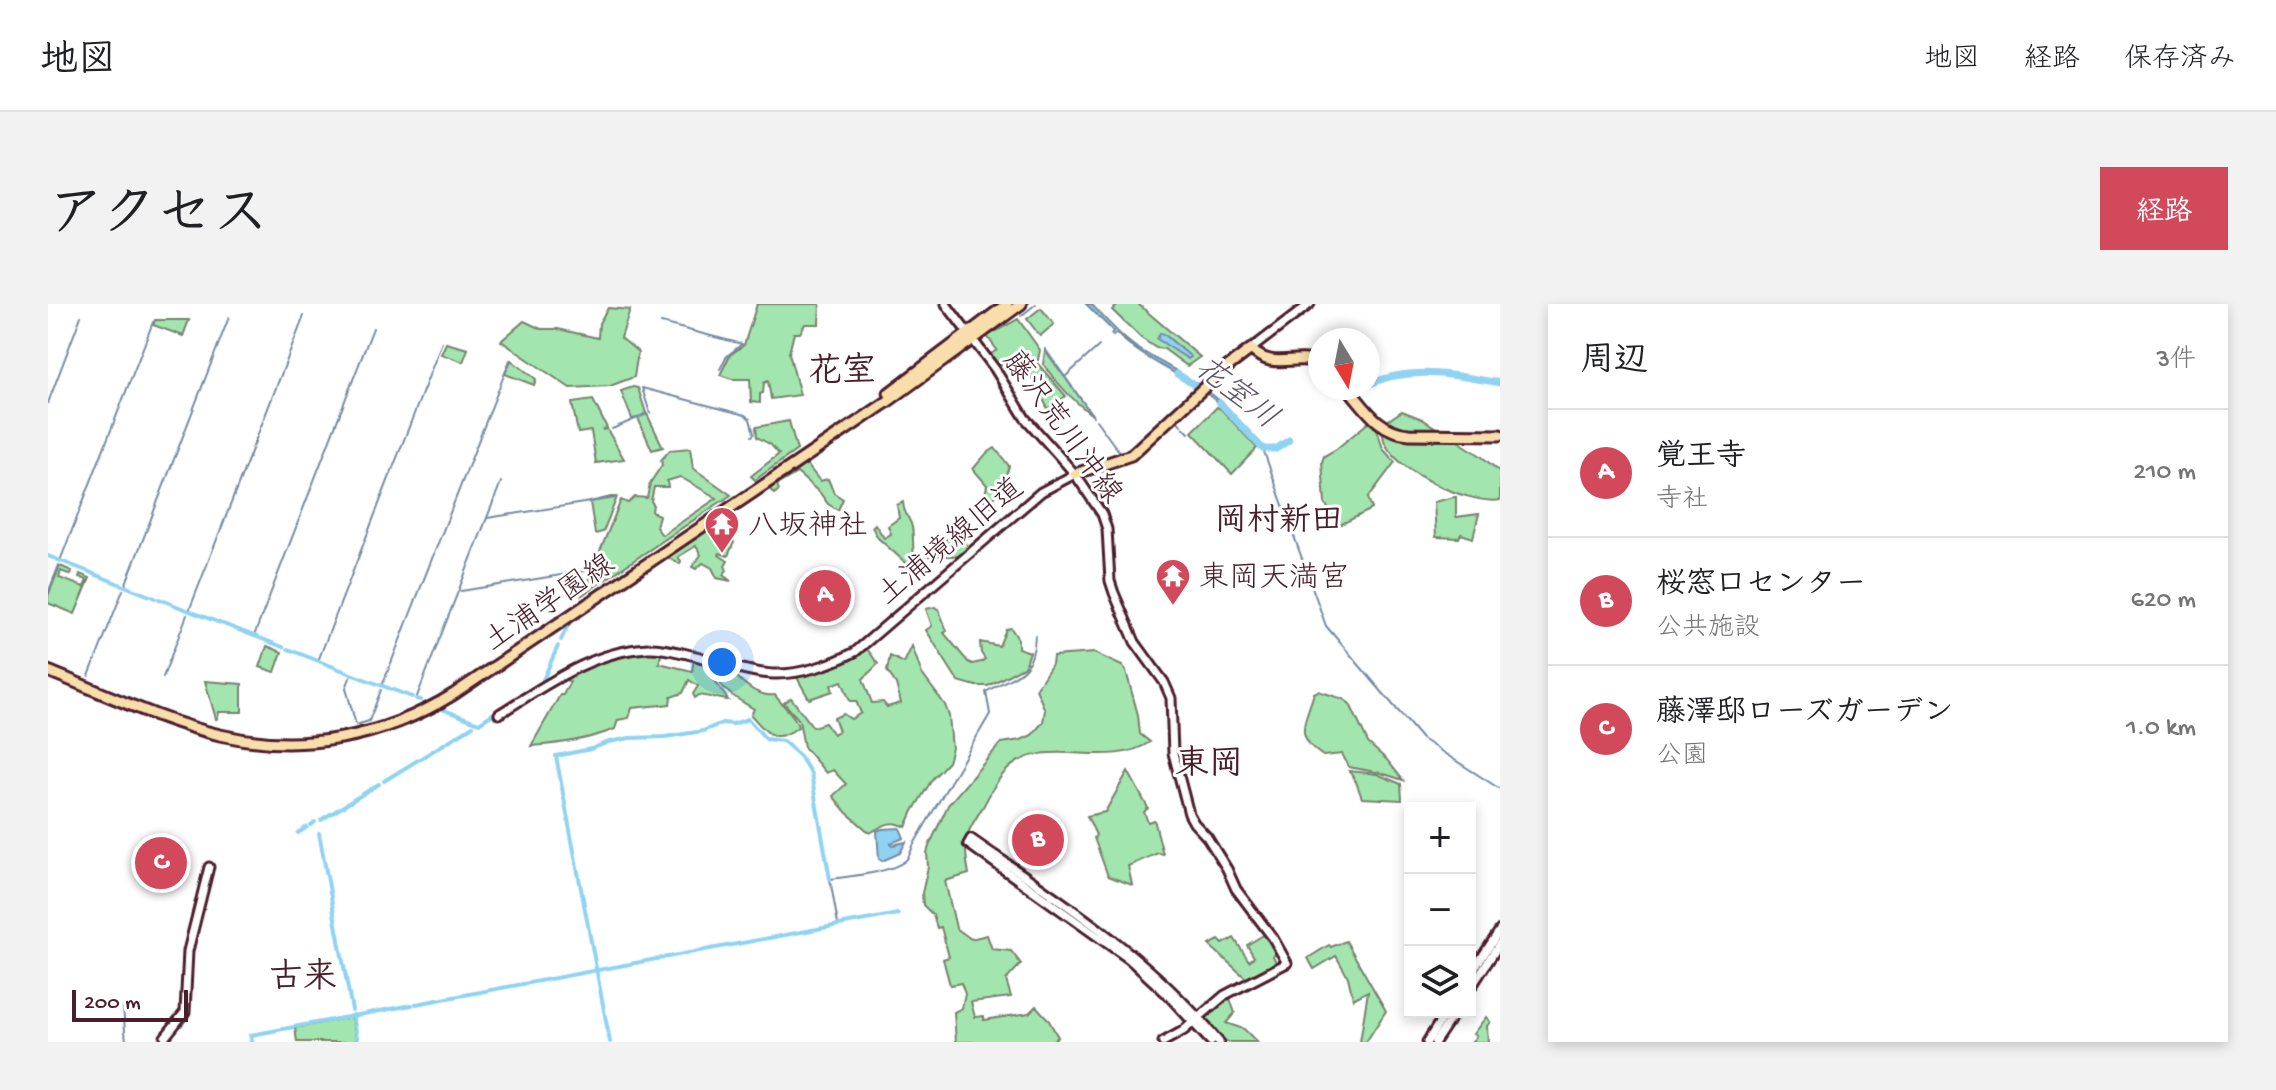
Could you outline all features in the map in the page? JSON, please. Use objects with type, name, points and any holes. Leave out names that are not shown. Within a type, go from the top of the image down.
[{"type":"main road","name":"藤沢荒川沖線","points":[[946,304],[995,369],[1025,418],[1075,474],[1104,518],[1112,587],[1132,636],[1164,682],[1171,698],[1173,753],[1191,819],[1207,837],[1236,889],[1273,938],[1287,963],[1225,995],[1196,1020]]},
{"type":"main road","name":"土浦学園線","points":[[48,671],[190,726],[238,739],[308,743],[357,735],[390,725],[429,708],[464,687],[887,402],[971,337],[1007,304]]},
{"type":"main road","name":"土浦学園線","points":[[48,665],[190,721],[238,733],[270,737],[315,736],[356,730],[388,720],[459,683],[1021,304]]},
{"type":"main road","points":[[1075,474],[1131,455],[1208,385],[1310,304]]},
{"type":"main road","points":[[1251,349],[1269,361],[1308,360]]},
{"type":"main road","points":[[1358,400],[1376,421],[1394,432],[1500,435]]},
{"type":"main road","name":"土浦境線旧道","points":[[499,714],[580,666],[636,649],[675,651],[773,674],[825,665],[844,658],[855,652],[1032,500],[1075,474]]},
{"type":"main road","points":[[1211,1042],[1196,1020],[1172,988],[1099,928],[971,839],[968,844],[1129,959],[1196,1020],[1219,1042]]},
{"type":"main road","points":[[165,1037],[185,1012],[188,951],[209,867]]},
{"type":"main road","points":[[1476,966],[1500,930]]},
{"type":"main road","points":[[1476,980],[1500,943]]},
{"type":"main road","points":[[1427,1042],[1442,1018]]},
{"type":"main road","points":[[1435,1042],[1451,1018]]},
{"type":"main road","points":[[1163,1042],[1196,1020]]},
{"type":"green space","points":[[757,304],[820,304],[819,324],[805,324],[800,333],[794,333],[789,353],[800,395],[771,399],[768,381],[760,394],[760,403],[751,402],[750,379],[720,375],[730,355],[744,345]]},
{"type":"green space","points":[[1120,304],[1138,304],[1200,357],[1187,366],[1164,349],[1156,348],[1112,310]]},
{"type":"green space","points":[[608,308],[630,310],[621,338],[638,352],[634,377],[610,386],[570,388],[501,341],[524,321],[541,329],[558,329],[598,338],[599,323]]},
{"type":"green space","points":[[1041,308],[1054,324],[1040,336],[1027,319]]},
{"type":"green space","points":[[1018,319],[1040,350],[1038,360],[1016,359],[996,366],[989,355],[997,350],[987,336]]},
{"type":"green space","points":[[155,320],[189,320],[183,336],[153,325]]},
{"type":"green space","points":[[446,343],[468,349],[463,362],[441,354]]},
{"type":"green space","points":[[1045,350],[1093,416],[1066,392],[1043,364]]},
{"type":"green space","points":[[511,360],[536,379],[534,385],[505,374]]},
{"type":"green space","points":[[1024,362],[1038,364],[1066,396],[1048,409]]},
{"type":"green space","points":[[638,388],[646,413],[641,416],[647,414],[663,447],[652,450],[638,418],[632,419],[621,391]]},
{"type":"green space","points":[[593,400],[607,428],[602,430],[607,429],[624,459],[596,463],[591,431],[578,433],[572,403]]},
{"type":"green space","points":[[1217,407],[1257,448],[1232,474],[1192,432]]},
{"type":"green space","points":[[1402,411],[1441,431],[1413,432],[1383,424]]},
{"type":"green space","points":[[789,421],[797,450],[755,480],[751,476],[779,454],[757,437],[756,427]]},
{"type":"green space","points":[[1369,422],[1377,429],[1383,449],[1395,462],[1368,498],[1372,509],[1338,526],[1325,503],[1322,462],[1324,456]]},
{"type":"green space","points":[[1383,430],[1453,438],[1500,472],[1500,500],[1468,497],[1428,481],[1395,457],[1385,444]]},
{"type":"green space","points":[[690,448],[693,468],[731,495],[582,595],[621,500],[628,503],[635,497],[647,498],[650,483],[662,465],[661,460],[670,450]],"holes":[[[680,477],[717,498],[662,535],[656,527],[659,515],[652,512],[651,501],[654,487],[668,487],[667,481]]]},
{"type":"green space","points":[[995,448],[1009,466],[991,506],[984,500],[987,485],[973,469]]},
{"type":"green space","points":[[804,461],[820,481],[828,479],[834,493],[843,499],[838,510],[797,473],[777,485],[779,490],[774,494],[767,486]]},
{"type":"green space","points":[[617,497],[603,532],[595,534],[590,502]]},
{"type":"green space","points":[[1456,497],[1456,517],[1479,514],[1473,538],[1461,534],[1459,538],[1436,537],[1434,502]]},
{"type":"green space","points":[[903,502],[912,527],[915,561],[907,564],[878,538],[872,527],[875,524],[884,538],[891,534],[888,526],[899,518],[897,505]]},
{"type":"green space","points":[[710,526],[719,539],[733,527],[735,530],[730,539],[734,542],[728,556],[719,555],[728,561],[723,575],[731,581],[717,578],[712,568],[703,563],[696,569],[692,567],[701,555],[696,546],[678,557],[680,564],[665,556]]},
{"type":"green space","points":[[959,533],[970,549],[958,560],[956,556],[927,556],[927,544]]},
{"type":"green space","points":[[60,566],[72,571],[71,575],[61,571],[59,578],[84,587],[87,580],[79,577],[80,574],[90,578],[75,614],[48,603]]},
{"type":"green space","points":[[935,607],[947,631],[944,633],[968,662],[972,664],[985,659],[980,642],[999,646],[1006,629],[1011,628],[1018,639],[1018,648],[1030,652],[1025,666],[988,686],[958,681],[926,630],[932,626],[926,609]]},
{"type":"green space","points":[[267,646],[282,652],[275,672],[260,667]]},
{"type":"green space","points":[[865,646],[878,664],[863,679],[872,703],[883,702],[887,707],[901,703],[896,684],[887,671],[890,656],[904,663],[912,646],[922,674],[945,705],[952,748],[948,762],[933,778],[906,827],[892,823],[870,833],[833,796],[846,784],[833,770],[826,773],[804,747],[799,720],[784,703],[791,698],[813,727],[825,723],[833,734],[839,731],[834,718],[843,714],[851,719],[861,713],[856,701],[850,701],[842,681],[831,685],[833,691],[809,699],[795,674]]},
{"type":"green space","points":[[648,649],[662,651],[659,663],[692,671],[694,659],[709,663],[711,675],[728,700],[699,695],[695,698],[693,694],[698,686],[689,680],[683,693],[671,697],[670,704],[632,708],[629,718],[618,720],[615,729],[574,741],[531,746],[570,682],[562,678],[604,660]]},
{"type":"green space","points":[[1094,653],[1126,671],[1140,734],[1150,742],[1115,754],[1040,754],[1023,759],[1008,769],[994,786],[968,833],[966,851],[969,874],[945,881],[956,928],[971,939],[987,935],[992,949],[1011,951],[1021,964],[1006,980],[1011,997],[971,1002],[975,1017],[984,1016],[984,1020],[1029,1013],[1036,1006],[1058,1037],[1050,1042],[956,1042],[954,1012],[962,1008],[965,994],[961,983],[950,985],[943,959],[949,957],[941,927],[937,928],[933,915],[923,905],[929,846],[948,805],[1001,743],[1032,735],[1043,722],[1045,710],[1036,689],[1052,664],[1053,656]]},
{"type":"green space","points":[[715,669],[722,670],[722,675],[730,679],[732,675],[736,676],[758,693],[775,695],[798,727],[777,736],[767,732],[751,715],[754,709],[724,688]]},
{"type":"green space","points":[[205,681],[242,684],[242,712],[219,712],[216,719]]},
{"type":"green space","points":[[1318,691],[1350,704],[1368,743],[1403,780],[1349,767],[1342,754],[1323,756],[1314,749],[1308,742],[1304,728],[1314,693]]},
{"type":"green space","points":[[1128,771],[1148,808],[1144,812],[1148,822],[1154,820],[1163,854],[1158,853],[1128,866],[1132,885],[1108,876],[1087,816],[1105,812]]},
{"type":"green space","points":[[1349,771],[1377,774],[1401,784],[1402,800],[1362,798]]},
{"type":"green space","points":[[145,843],[176,855],[176,870],[145,872]]},
{"type":"green space","points":[[1265,934],[1278,953],[1273,956],[1277,964],[1248,980],[1209,945],[1219,940],[1223,944],[1234,938],[1249,961],[1254,957],[1247,945]]},
{"type":"green space","points":[[1346,941],[1386,1011],[1366,1042],[1360,1042],[1368,991],[1353,999],[1348,977],[1336,956],[1314,969],[1308,958],[1329,945],[1331,947]]},
{"type":"green space","points":[[1229,996],[1235,1013],[1226,1023],[1244,1029],[1257,1042],[1226,1042],[1207,1019],[1207,1013]]},
{"type":"green space","points":[[352,1017],[357,1042],[297,1042],[295,1028]]},
{"type":"green space","points":[[1486,1017],[1490,1022],[1487,1026],[1488,1042],[1472,1042],[1476,1036],[1473,1034]]},
{"type":"water","points":[[1086,304],[1091,304],[1130,343],[1195,383],[1227,408],[1225,410],[1199,389],[1142,354],[1116,333],[1113,336],[1113,331]]},
{"type":"water","points":[[1160,333],[1191,357],[1188,359],[1157,339]]},
{"type":"water","points":[[900,828],[904,838],[891,843],[906,842],[900,853],[882,861],[879,859],[877,831]]},
{"type":"waterway","points":[[1021,316],[1036,304]]},
{"type":"waterway","points":[[48,403],[81,316]]},
{"type":"waterway","points":[[189,611],[304,316]]},
{"type":"waterway","points":[[125,586],[229,317]]},
{"type":"waterway","points":[[60,561],[153,322]]},
{"type":"waterway","points":[[661,323],[742,344],[727,356],[720,369]]},
{"type":"waterway","points":[[254,636],[373,328]]},
{"type":"waterway","points":[[318,661],[442,342]]},
{"type":"waterway","points":[[1066,376],[1099,346]]},
{"type":"waterway","points":[[1045,349],[1093,416]]},
{"type":"waterway","points":[[382,686],[510,360]]},
{"type":"waterway","name":"花室川","points":[[1380,380],[1416,373],[1500,383]]},
{"type":"waterway","name":"花室川","points":[[1177,374],[1204,391]]},
{"type":"waterway","points":[[650,413],[642,388],[745,415],[750,419],[752,436]]},
{"type":"waterway","name":"花室川","points":[[1220,403],[1263,449],[1276,449],[1289,440]]},
{"type":"waterway","points":[[612,429],[647,414]]},
{"type":"waterway","points":[[1096,420],[1122,454],[1130,450]]},
{"type":"waterway","points":[[1165,430],[1177,420],[1181,425]]},
{"type":"waterway","points":[[1183,427],[1189,433]]},
{"type":"waterway","points":[[1149,445],[1161,433]]},
{"type":"waterway","points":[[1263,449],[1326,626],[1422,739],[1500,789]]},
{"type":"waterway","points":[[1135,459],[1142,453]]},
{"type":"waterway","points":[[416,699],[501,482]]},
{"type":"waterway","points":[[1099,501],[1110,487]]},
{"type":"waterway","points":[[487,518],[616,498]]},
{"type":"waterway","points":[[48,556],[92,573]]},
{"type":"waterway","points":[[48,593],[59,565]]},
{"type":"waterway","points":[[461,591],[586,571]]},
{"type":"waterway","points":[[94,574],[155,598]]},
{"type":"waterway","points":[[89,676],[123,590]]},
{"type":"waterway","points":[[159,599],[220,623]]},
{"type":"waterway","points":[[163,677],[187,615]]},
{"type":"waterway","points":[[561,640],[570,621]]},
{"type":"waterway","points":[[223,624],[283,647]]},
{"type":"waterway","points":[[838,924],[830,879],[880,871],[907,859],[990,714],[986,692],[1026,667],[1034,649],[1035,636]]},
{"type":"waterway","points":[[537,687],[558,646]]},
{"type":"waterway","points":[[288,649],[349,673]]},
{"type":"waterway","points":[[351,674],[412,697]]},
{"type":"waterway","points":[[350,678],[346,688],[356,725],[369,721],[381,690]]},
{"type":"waterway","points":[[416,699],[421,700]]},
{"type":"waterway","points":[[439,708],[479,723],[499,710]]},
{"type":"waterway","points":[[610,1042],[556,756],[609,742],[703,731],[722,723],[733,724],[748,719],[766,739],[783,741],[800,756],[811,774],[830,879]]},
{"type":"waterway","points":[[384,781],[473,726]]},
{"type":"waterway","points":[[374,787],[379,784]]},
{"type":"waterway","points":[[321,820],[371,789]]},
{"type":"waterway","points":[[311,825],[315,822]]},
{"type":"waterway","points":[[298,833],[307,827]]},
{"type":"waterway","points":[[319,833],[352,1010]]},
{"type":"waterway","points":[[416,1004],[898,914]]},
{"type":"waterway","points":[[252,1042],[251,1035],[412,1005]]},
{"type":"waterway","points":[[123,1007],[126,1042]]},
{"type":"waterway","points":[[353,1015],[358,1042]]},
{"type":"waterway","points":[[157,1042],[161,1037]]},
{"type":"place","name":"八坂神社","points":[[722,555]]},
{"type":"place","name":"覚王寺","points":[[825,596]]},
{"type":"place","name":"東岡天満宮","points":[[1173,607]]},
{"type":"place","name":"桜窓口センター","points":[[1038,840]]},
{"type":"place","name":"藤澤邸ローズガーデン","points":[[161,863]]},
{"type":"district","name":"花室","points":[[842,368]]},
{"type":"district","name":"岡村新田","points":[[1279,518]]},
{"type":"district","name":"東岡","points":[[1209,761]]},
{"type":"district","name":"古来","points":[[303,974]]}]
